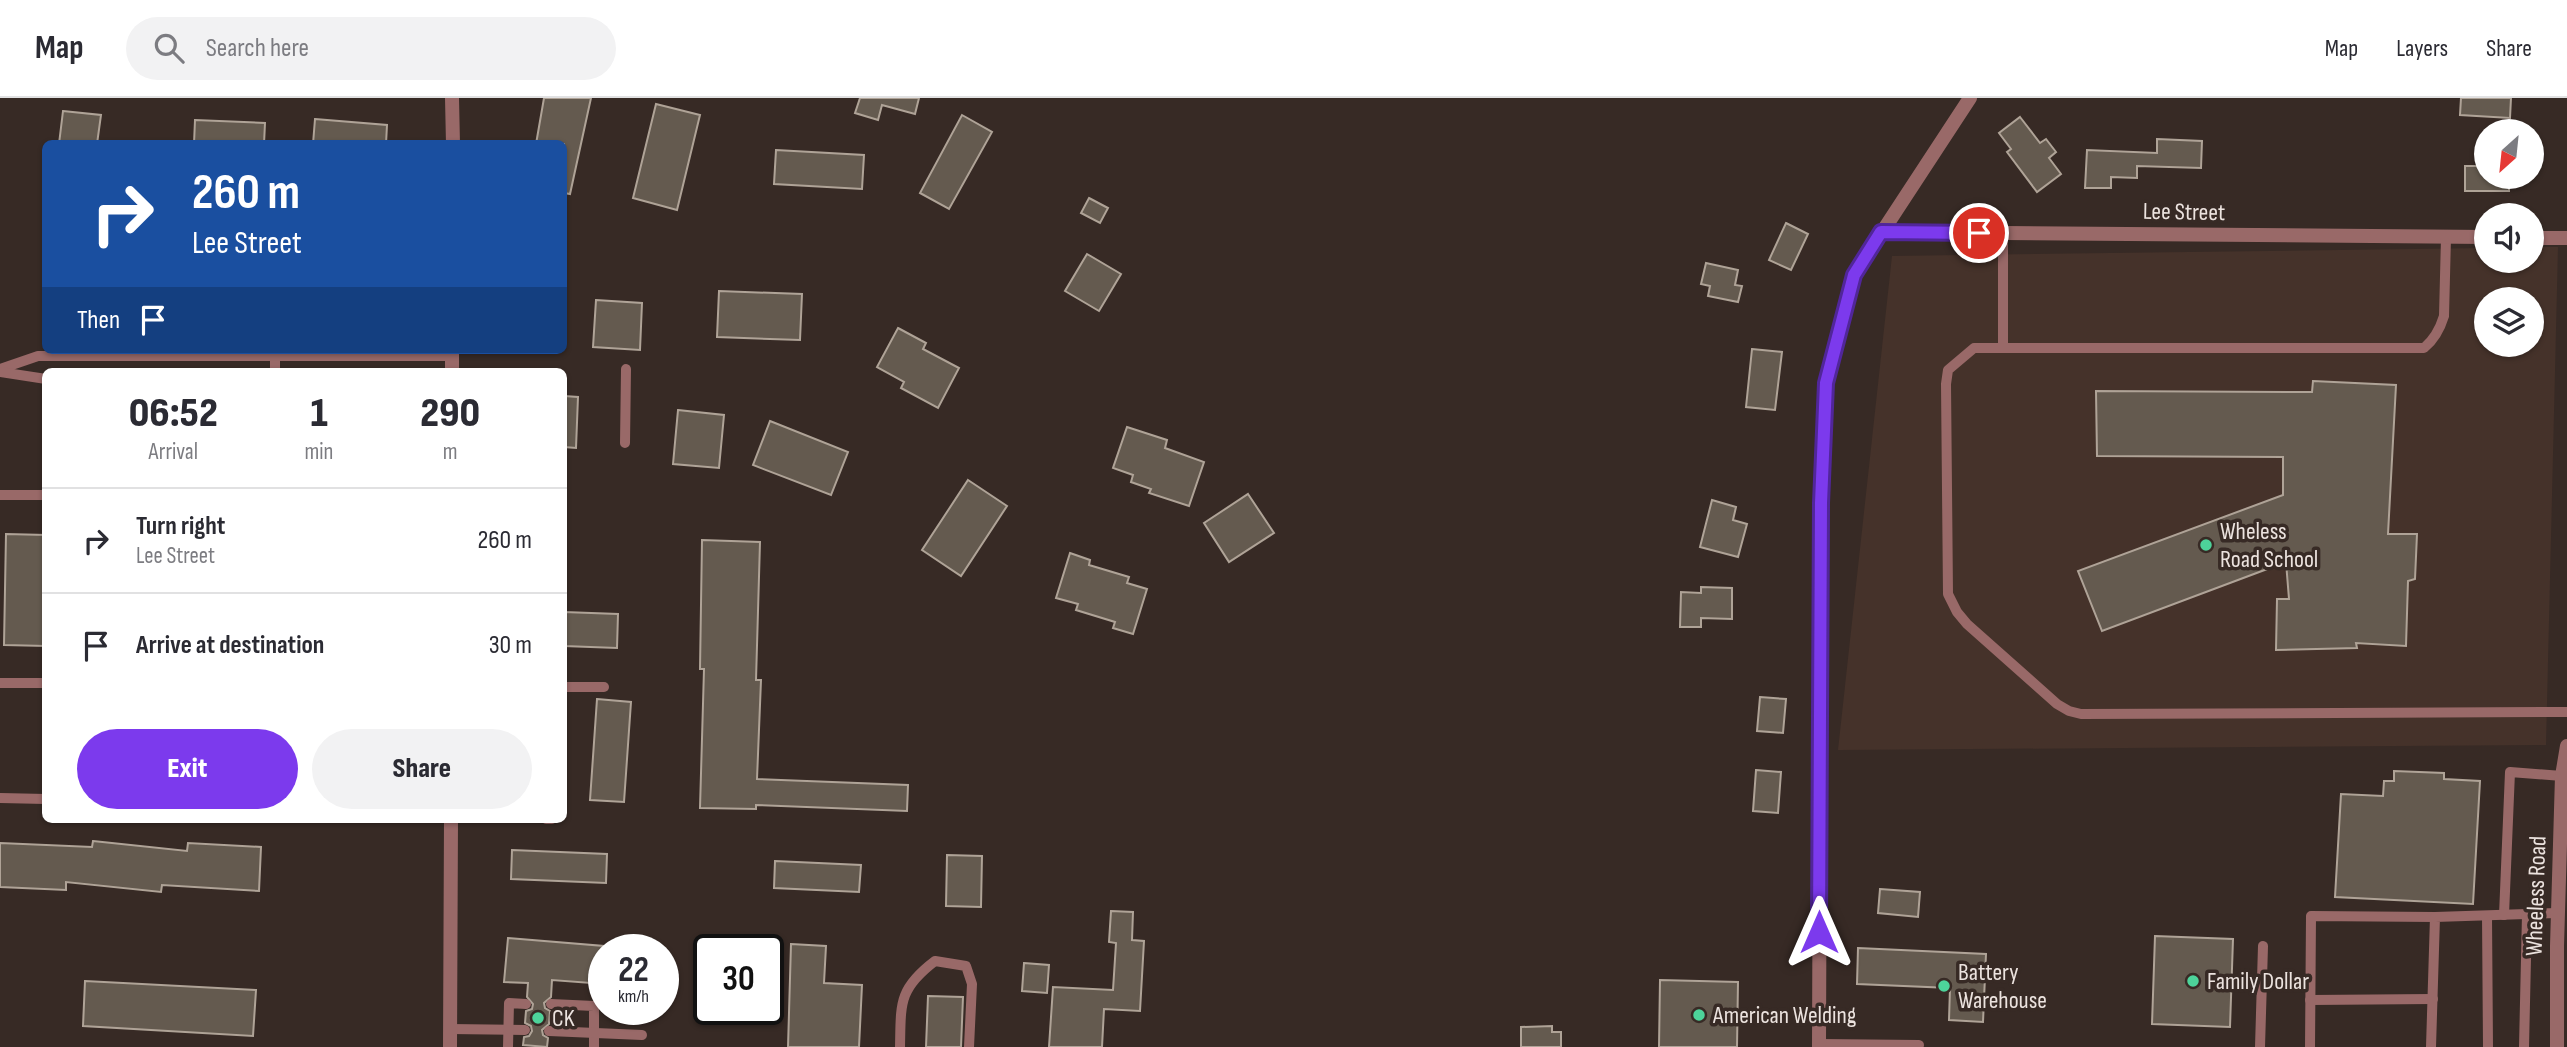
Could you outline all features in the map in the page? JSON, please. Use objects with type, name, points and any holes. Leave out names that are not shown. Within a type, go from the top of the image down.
[{"type":"street","points":[[452,98],[453,140]]},
{"type":"street","points":[[1819,1045],[1821,517],[1826,383],[1854,275],[1970,98]]},
{"type":"street","name":"Lee Street","points":[[1881,232],[2474,237]]},
{"type":"street","points":[[2544,238],[2567,238]]},
{"type":"street","name":"Wheeless Road","points":[[2557,1047],[2562,775],[2567,746]]},
{"type":"street","points":[[450,1047],[451,823]]},
{"type":"lane","points":[[2003,233],[2003,348]]},
{"type":"lane","points":[[2446,237],[2444,316],[2432,341],[2424,348],[1974,348],[1948,370],[1946,384],[1948,593],[1957,612],[1967,624],[2057,704],[2081,714],[2567,712]]},
{"type":"lane","points":[[0,370],[38,356],[393,354]]},
{"type":"lane","points":[[275,356],[275,368]]},
{"type":"lane","points":[[625,443],[626,369]]},
{"type":"lane","points":[[0,370],[42,378]]},
{"type":"lane","points":[[0,495],[42,495]]},
{"type":"lane","points":[[0,683],[42,683]]},
{"type":"lane","points":[[567,687],[604,687]]},
{"type":"lane","points":[[2504,915],[2510,772],[2562,775]]},
{"type":"lane","points":[[0,798],[42,799]]},
{"type":"lane","points":[[2310,1047],[2311,916],[2558,914]]},
{"type":"lane","points":[[2524,1047],[2527,915]]},
{"type":"lane","points":[[2487,916],[2488,1047]]},
{"type":"lane","points":[[2431,1047],[2435,917]]},
{"type":"lane","points":[[2260,1047],[2263,946]]},
{"type":"lane","points":[[900,1047],[901,1002],[914,978],[935,961],[965,965],[972,984],[969,1047]]},
{"type":"lane","points":[[2311,1000],[2433,999]]},
{"type":"lane","points":[[508,1047],[509,1003],[526,1004]]},
{"type":"lane","points":[[551,1004],[594,1006],[594,1047]]},
{"type":"lane","points":[[450,1029],[525,1030]]},
{"type":"lane","points":[[548,1031],[642,1035]]},
{"type":"lane","points":[[1819,1045],[1919,1045]]},
{"type":"shaded area","name":"Wheless Road School","points":[[2544,247],[2558,247],[2546,745],[1838,750],[1892,256],[2474,248],[2474,273],[2544,273]]},
{"type":"building","points":[[544,98],[591,98],[570,194],[567,194],[567,140],[537,140]]},
{"type":"building","points":[[860,98],[919,98],[915,114],[882,105],[878,120],[855,113]]},
{"type":"building","points":[[2461,98],[2511,98],[2510,118],[2460,115]]},
{"type":"building","points":[[656,104],[700,115],[677,210],[633,198]]},
{"type":"building","points":[[63,111],[101,115],[98,140],[59,140]]},
{"type":"building","points":[[962,115],[992,132],[949,209],[920,193]]},
{"type":"building","points":[[2020,117],[2040,143],[2046,139],[2056,152],[2049,158],[2061,174],[2037,192],[2007,152],[2011,149],[1999,133]]},
{"type":"building","points":[[315,119],[387,125],[386,140],[313,140]]},
{"type":"building","points":[[195,120],[265,123],[264,140],[194,140]]},
{"type":"building","points":[[2157,139],[2202,141],[2201,168],[2137,166],[2137,178],[2111,177],[2111,188],[2085,188],[2087,150],[2157,153]]},
{"type":"building","points":[[776,150],[864,155],[862,189],[774,184]]},
{"type":"building","points":[[2465,166],[2474,166],[2474,189],[2509,189],[2509,191],[2465,191]]},
{"type":"building","points":[[1089,198],[1108,208],[1100,223],[1081,213]]},
{"type":"building","points":[[1786,223],[1808,234],[1791,270],[1769,260]]},
{"type":"building","points":[[1087,254],[1121,274],[1099,311],[1065,291]]},
{"type":"building","points":[[1706,263],[1738,270],[1735,285],[1742,286],[1738,302],[1708,296],[1710,286],[1701,284]]},
{"type":"building","points":[[719,291],[802,294],[800,340],[717,337]]},
{"type":"building","points":[[596,300],[642,303],[640,350],[593,347]]},
{"type":"building","points":[[898,328],[926,343],[923,349],[959,368],[938,408],[901,388],[904,382],[877,367]]},
{"type":"building","points":[[1752,349],[1782,352],[1775,410],[1746,407]]},
{"type":"building","points":[[2313,381],[2396,385],[2388,534],[2417,534],[2415,579],[2408,581],[2406,646],[2356,643],[2357,648],[2276,650],[2277,599],[2289,599],[2286,562],[2102,631],[2078,571],[2283,495],[2283,457],[2097,456],[2096,391],[2312,392]]},
{"type":"building","points":[[567,396],[578,397],[576,448],[567,447]]},
{"type":"building","points":[[678,410],[724,415],[719,468],[673,464]]},
{"type":"building","points":[[770,421],[848,452],[831,495],[753,465]]},
{"type":"building","points":[[1127,427],[1167,440],[1165,448],[1204,462],[1189,506],[1149,493],[1151,489],[1131,482],[1133,475],[1113,468]]},
{"type":"building","points":[[968,480],[1007,506],[961,576],[922,550]]},
{"type":"building","points":[[1248,494],[1274,533],[1229,562],[1204,523]]},
{"type":"building","points":[[1712,500],[1736,507],[1733,520],[1747,524],[1738,557],[1700,547]]},
{"type":"building","points":[[6,534],[42,535],[42,646],[4,645]]},
{"type":"building","points":[[702,540],[760,542],[756,680],[761,680],[757,779],[908,785],[907,811],[756,805],[756,809],[700,808],[704,669],[700,669]]},
{"type":"building","points":[[1070,553],[1090,560],[1089,565],[1129,577],[1127,583],[1147,589],[1133,634],[1113,628],[1115,622],[1076,610],[1078,604],[1056,598]]},
{"type":"building","points":[[1701,587],[1732,588],[1732,619],[1701,618],[1701,627],[1680,627],[1681,592],[1701,593]]},
{"type":"building","points":[[567,612],[618,614],[617,648],[567,646]]},
{"type":"building","points":[[1760,697],[1786,699],[1783,733],[1757,731]]},
{"type":"building","points":[[597,699],[631,702],[624,802],[590,800]]},
{"type":"building","points":[[1756,770],[1781,772],[1778,813],[1753,811]]},
{"type":"building","points":[[2394,771],[2444,773],[2444,779],[2480,781],[2473,904],[2335,897],[2341,794],[2383,796],[2384,781],[2394,781]]},
{"type":"building","points":[[93,841],[187,851],[188,843],[261,847],[259,891],[162,885],[161,892],[66,882],[66,890],[0,887],[0,843],[92,847]]},
{"type":"building","points":[[512,850],[607,854],[606,883],[511,879]]},
{"type":"building","points":[[947,855],[982,856],[981,907],[946,906]]},
{"type":"building","points":[[775,861],[861,865],[859,892],[774,888]]},
{"type":"building","points":[[1880,889],[1920,892],[1918,917],[1878,913]]},
{"type":"building","points":[[1111,911],[1133,912],[1132,940],[1144,941],[1140,1011],[1104,1009],[1102,1047],[1049,1047],[1053,987],[1113,990],[1116,943],[1109,942]]},
{"type":"building","name":"Family Dollar","points":[[2155,936],[2233,939],[2230,1027],[2152,1024]]},
{"type":"building","points":[[508,938],[588,945],[588,983],[552,980],[551,997],[544,1003],[545,1008],[550,1011],[549,1024],[542,1030],[543,1035],[548,1038],[547,1047],[523,1045],[524,1037],[529,1036],[532,1031],[531,1026],[525,1023],[526,1011],[532,1009],[533,1004],[527,997],[528,983],[504,982]]},
{"type":"building","points":[[791,944],[826,946],[824,983],[862,985],[859,1047],[788,1047]]},
{"type":"building","name":"Battery Warehouse","points":[[1858,948],[1986,954],[1983,1022],[1949,1020],[1950,988],[1857,984]]},
{"type":"building","points":[[1024,963],[1049,965],[1047,993],[1022,991]]},
{"type":"building","name":"American Welding","points":[[1660,980],[1738,982],[1737,1047],[1659,1047]]},
{"type":"building","points":[[85,981],[256,990],[253,1036],[83,1026]]},
{"type":"building","points":[[928,996],[963,997],[961,1047],[926,1047]]},
{"type":"building","points":[[1552,1026],[1552,1032],[1561,1032],[1561,1047],[1521,1047],[1521,1027]]},
{"type":"place","name":"Wheless Road School","points":[[2206,545]]},
{"type":"place","name":"Family Dollar","points":[[2193,981]]},
{"type":"place","name":"Battery Warehouse","points":[[1944,986]]},
{"type":"place","name":"American Welding","points":[[1699,1015]]},
{"type":"place","name":"CK","points":[[538,1018]]},
{"type":"route","points":[[1819,932],[1821,503],[1826,383],[1854,275],[1881,232],[1979,233]]}]
